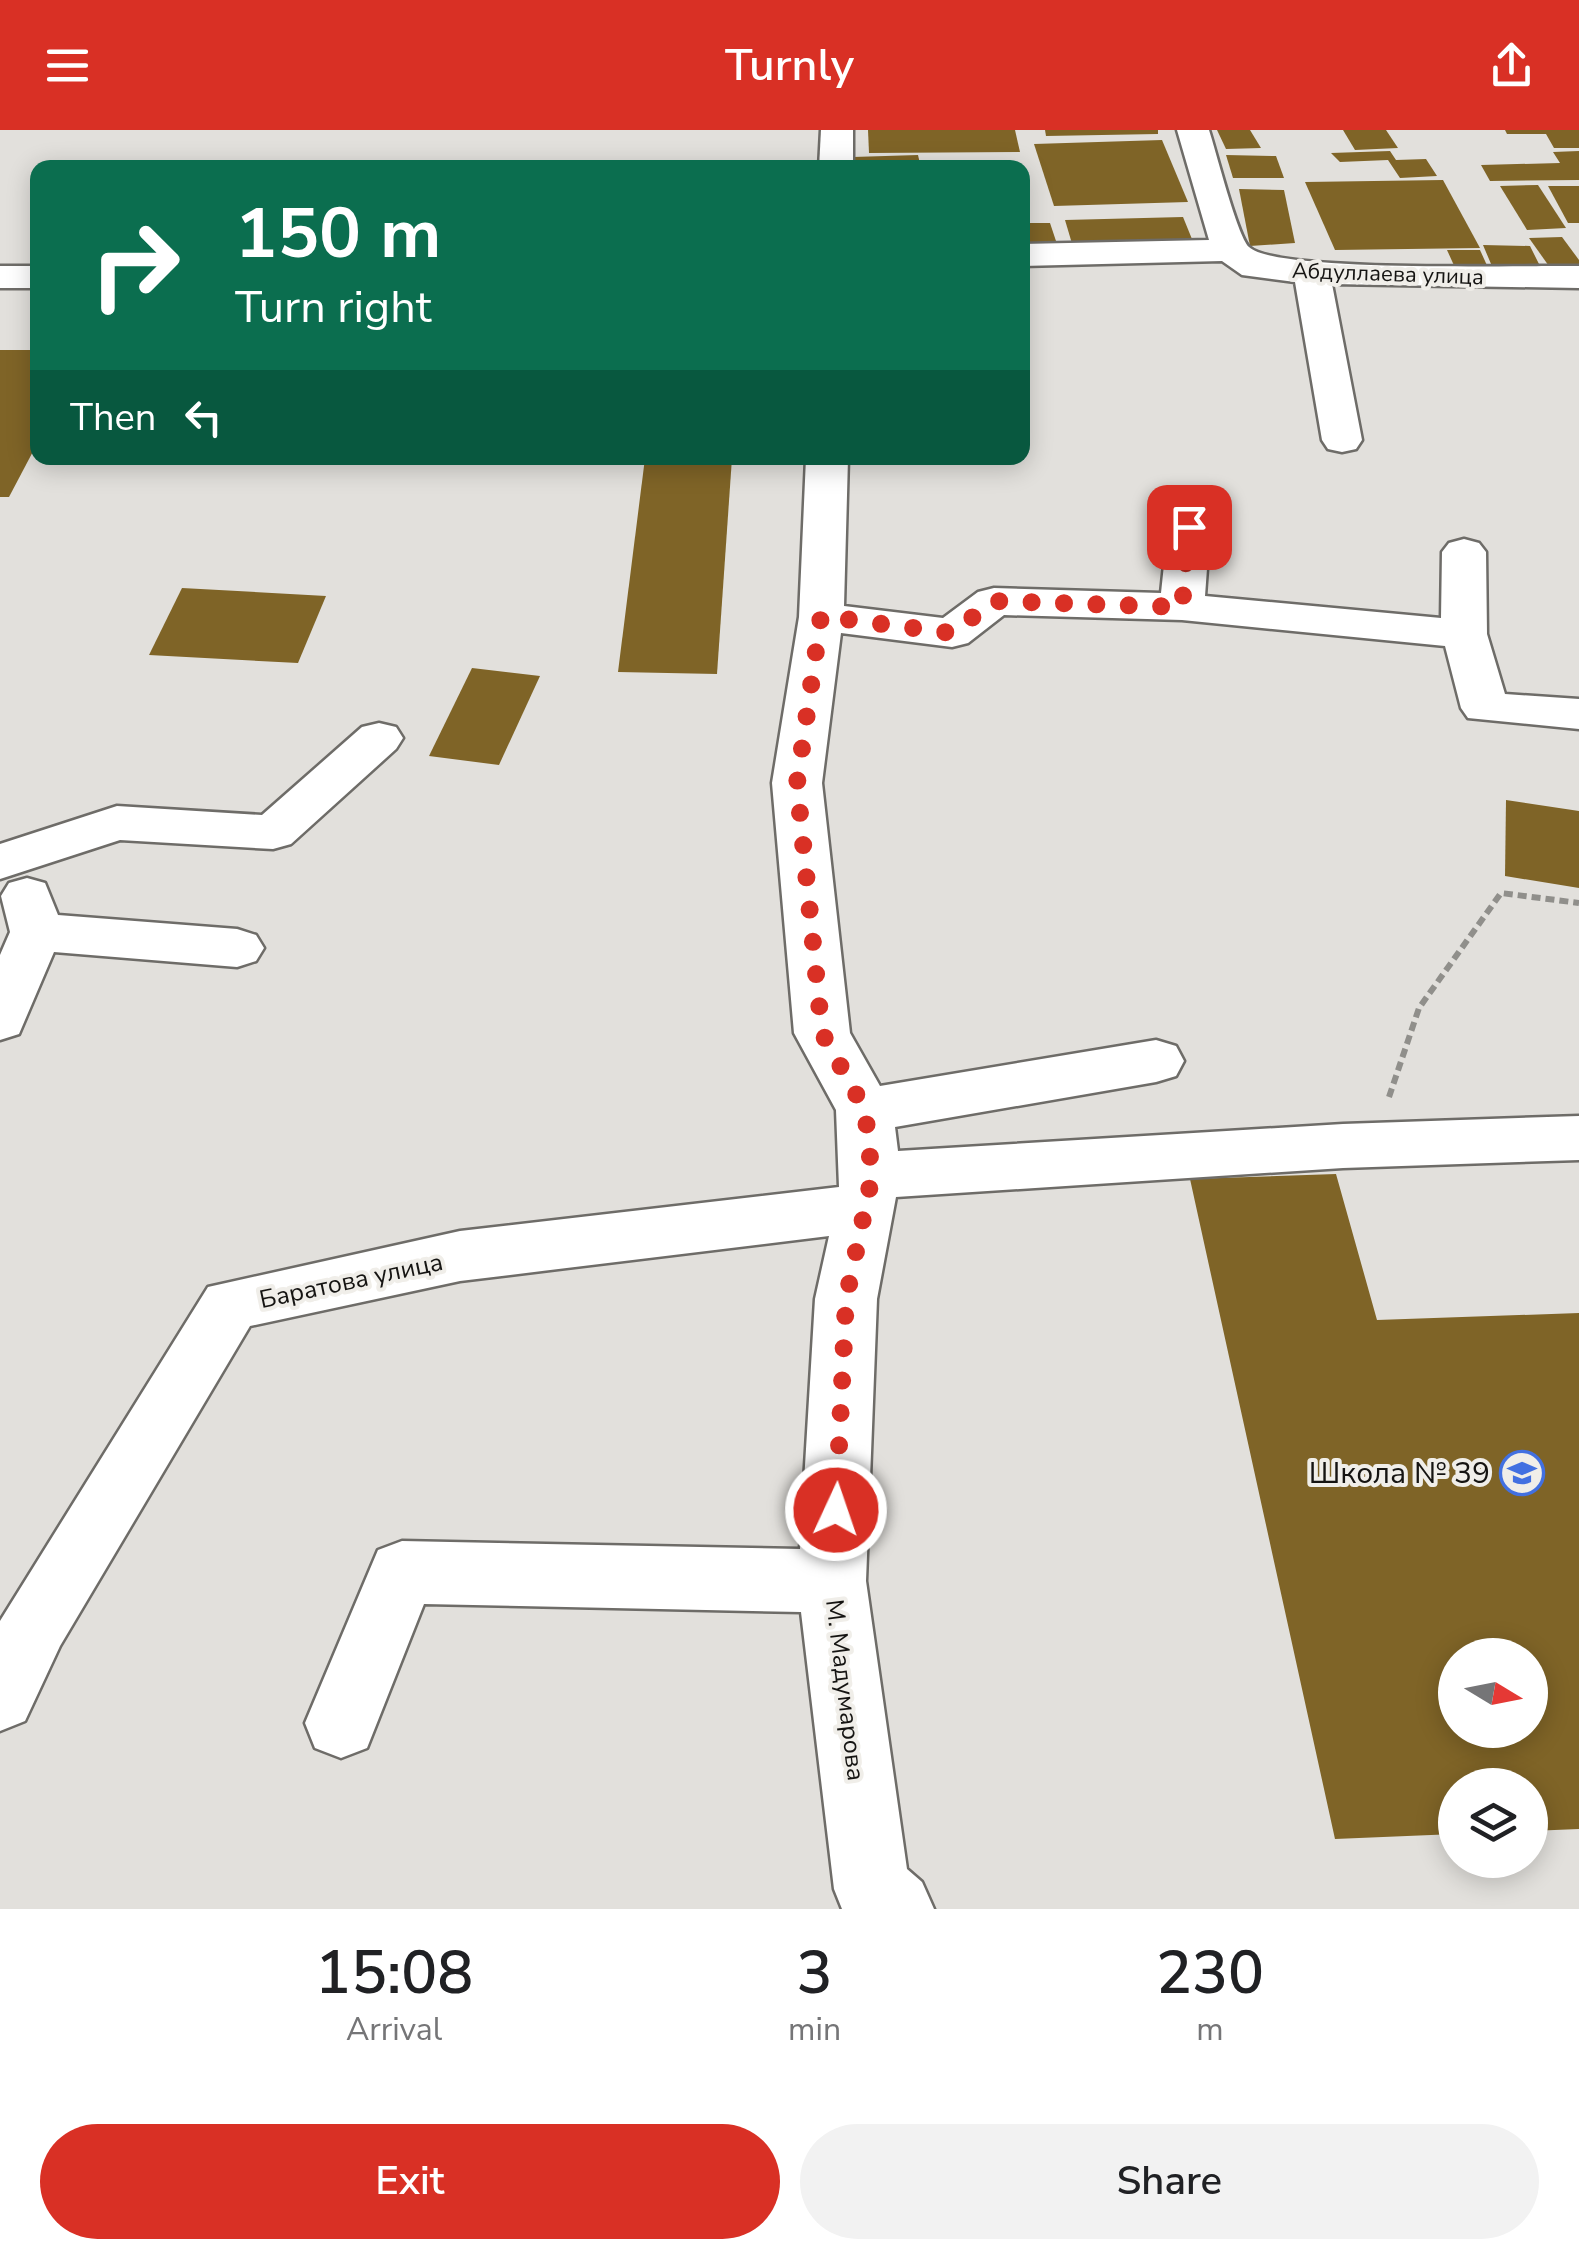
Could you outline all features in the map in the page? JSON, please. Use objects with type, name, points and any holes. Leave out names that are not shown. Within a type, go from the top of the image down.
[{"type":"street","points":[[836,160],[837,130]]},
{"type":"street","points":[[1193,130],[1230,250]]},
{"type":"street","name":"Абдуллаева улица","points":[[1030,255],[1230,250],[1255,267],[1312,273],[1579,277]]},
{"type":"street","points":[[1312,273],[1342,440]]},
{"type":"street","points":[[0,277],[30,277]]},
{"type":"street","name":"М. Мадумарова","points":[[827,465],[821,616],[797,783],[822,1033],[865,1110],[868,1192],[846,1299],[832,1581],[872,1890],[894,1909]]},
{"type":"street","points":[[1182,607],[1189,527]]},
{"type":"street","points":[[1464,552],[1464,634],[1484,708],[1579,714]]},
{"type":"street","points":[[821,616],[952,633],[994,601],[1182,607],[1464,634]]},
{"type":"street","points":[[0,1020],[36,932],[8,860],[118,824],[274,832],[379,738]]},
{"type":"street","points":[[36,932],[237,948]]},
{"type":"street","points":[[865,1110],[1156,1061]]},
{"type":"street","name":"Баратова улица","points":[[0,1697],[35,1622],[230,1305],[460,1256],[868,1192],[1372,1145],[1579,1138]]},
{"type":"street","points":[[340,1724],[402,1572],[832,1581]]},
{"type":"path","points":[[1372,1145],[1419,1008],[1501,892],[1579,903]]},
{"type":"building","points":[[868,130],[1015,130],[1020,152],[869,153]]},
{"type":"building","points":[[1045,130],[1158,130],[1158,134],[1046,136]]},
{"type":"building","points":[[1217,130],[1250,130],[1261,148],[1226,149]]},
{"type":"building","points":[[1343,130],[1386,130],[1398,148],[1355,150]]},
{"type":"building","points":[[1505,130],[1579,130],[1579,148],[1554,148],[1546,134],[1507,134]]},
{"type":"building","points":[[1162,140],[1188,202],[1054,206],[1034,144]]},
{"type":"building","points":[[1390,151],[1396,160],[1426,159],[1437,176],[1400,178],[1388,160],[1340,162],[1331,153]]},
{"type":"building","points":[[1579,151],[1579,180],[1490,181],[1481,165],[1560,163],[1553,152]]},
{"type":"building","points":[[918,155],[919,160],[852,160]]},
{"type":"building","points":[[1226,155],[1276,156],[1284,178],[1233,178]]},
{"type":"building","points":[[1443,180],[1480,248],[1335,250],[1305,182]]},
{"type":"building","points":[[1538,185],[1566,228],[1527,230],[1500,186]]},
{"type":"building","points":[[1548,186],[1579,186],[1579,223],[1568,223]]},
{"type":"building","points":[[1239,189],[1284,190],[1295,243],[1250,246]]},
{"type":"building","points":[[1183,217],[1194,244],[1073,247],[1065,220]]},
{"type":"building","points":[[1030,223],[1050,223],[1058,247],[1030,248]]},
{"type":"building","points":[[1562,237],[1579,260],[1579,268],[1551,269],[1529,238]]},
{"type":"building","points":[[1483,245],[1530,246],[1539,264],[1510,264],[1513,271],[1494,271]]},
{"type":"building","points":[[1447,250],[1480,250],[1490,272],[1457,272]]},
{"type":"building","points":[[0,350],[30,350],[30,457],[9,497],[0,497]]},
{"type":"building","points":[[644,465],[732,465],[717,674],[618,672]]},
{"type":"building","points":[[182,588],[326,596],[298,663],[149,655]]},
{"type":"building","points":[[472,668],[540,676],[499,765],[429,756]]},
{"type":"building","points":[[1506,800],[1579,811],[1579,888],[1505,876]]},
{"type":"building","points":[[1336,1174],[1377,1320],[1579,1313],[1579,1829],[1548,1830],[1548,1768],[1438,1768],[1438,1835],[1335,1839],[1190,1179]]},
{"type":"place","name":"Школа № 39","points":[[1522,1473]]},
{"type":"route","points":[[836,1510],[846,1299],[872,1176],[865,1110],[822,1033],[797,783],[821,616],[952,633],[994,601],[1182,607],[1189,527]]}]
